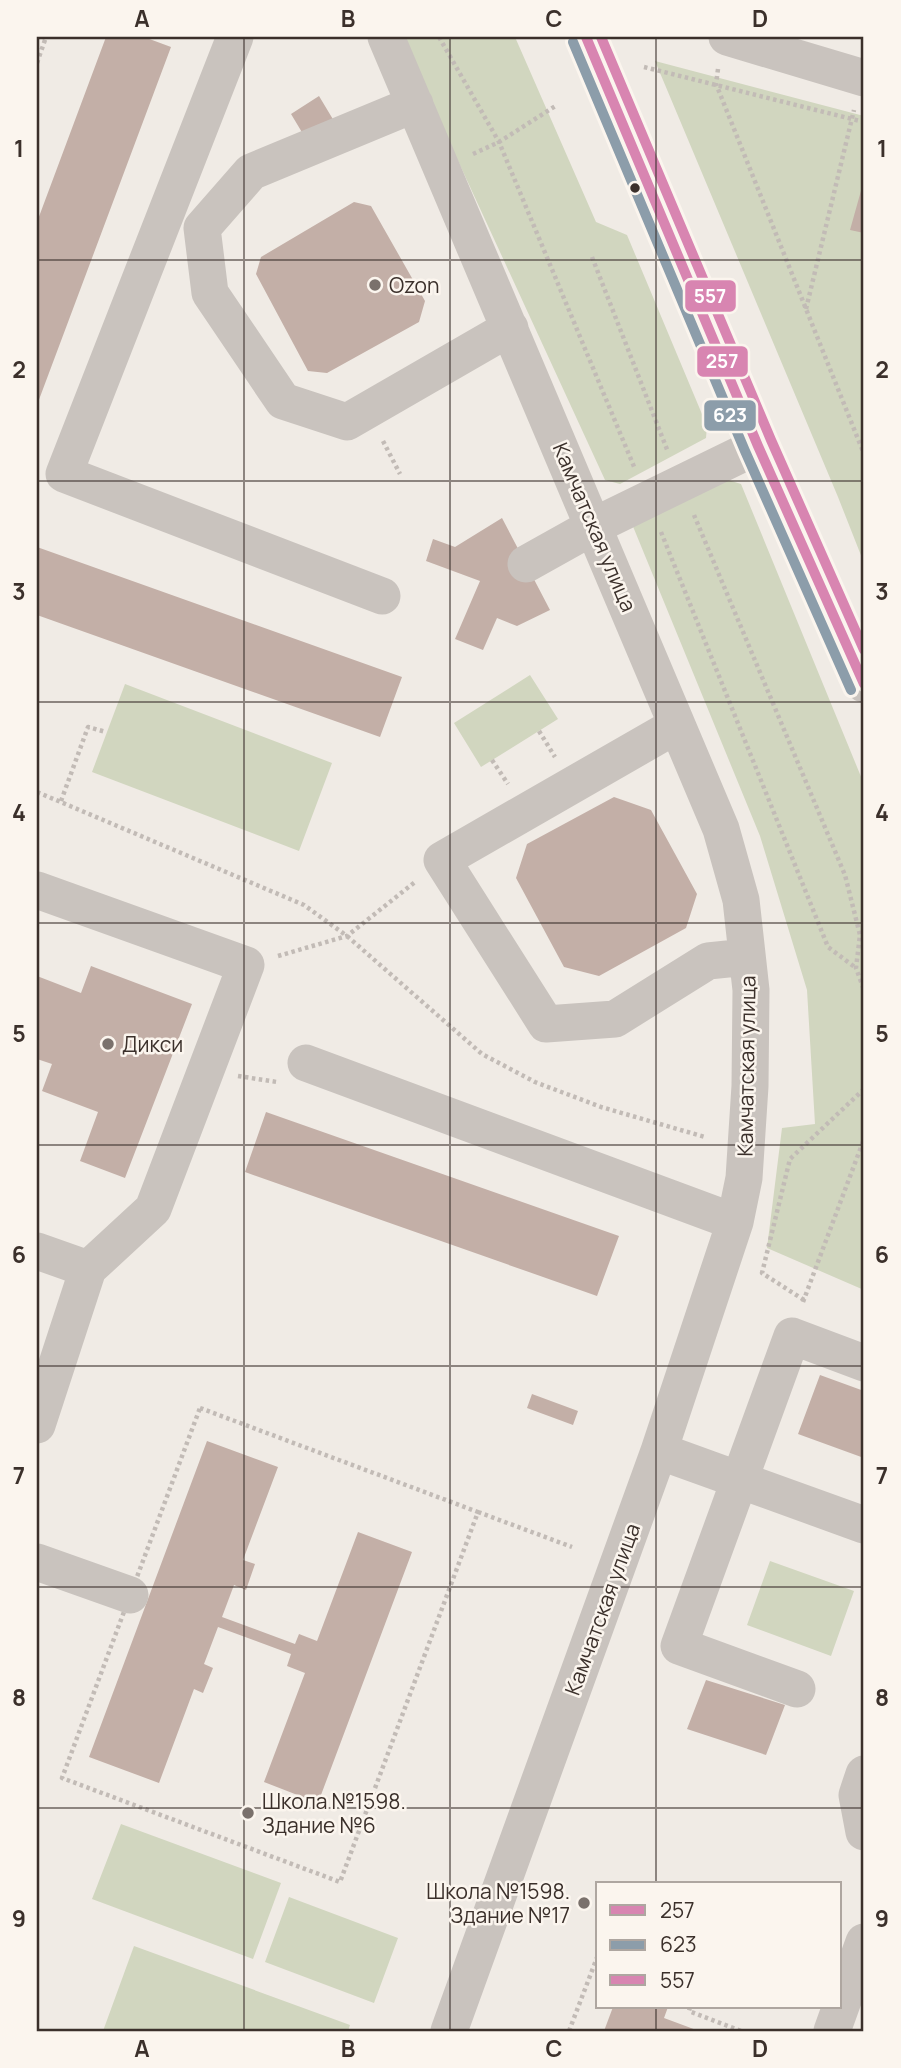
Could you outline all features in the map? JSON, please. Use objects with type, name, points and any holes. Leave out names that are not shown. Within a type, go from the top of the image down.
[{"type":"street","points":[[235,37],[64,474],[382,596]]},
{"type":"street","name":"Камчатская улица","points":[[386,37],[721,829],[741,900],[751,990],[750,1086],[744,1178],[736,1222],[659,1451],[449,2031]]},
{"type":"street","points":[[590,38],[758,446],[864,684]]},
{"type":"street","points":[[723,49],[863,77]]},
{"type":"street","points":[[415,104],[251,172],[202,228],[210,293],[283,401],[347,422],[510,328]]},
{"type":"street","points":[[526,564],[594,526],[758,446]]},
{"type":"street","points":[[677,725],[442,860],[546,1024],[615,1019],[708,961],[747,957]]},
{"type":"street","points":[[37,890],[246,965],[153,1209],[88,1269],[37,1425]]},
{"type":"street","points":[[306,1063],[736,1222]]},
{"type":"street","points":[[37,1251],[88,1269]]},
{"type":"street","points":[[797,1689],[679,1646],[792,1336],[864,1363]]},
{"type":"street","points":[[659,1451],[864,1525]]},
{"type":"street","points":[[37,1562],[130,1595]]},
{"type":"street","points":[[864,1774],[857,1795],[864,1832]]},
{"type":"street","points":[[842,2003],[864,1942]]},
{"type":"street","points":[[832,2031],[840,2008]]},
{"type":"path","points":[[37,63],[46,37]]},
{"type":"path","points":[[723,49],[716,84],[864,454]]},
{"type":"path","points":[[644,67],[864,122]]},
{"type":"path","points":[[806,310],[863,77]]},
{"type":"path","points":[[443,169],[499,142],[557,105]]},
{"type":"path","points":[[592,257],[680,483],[845,875],[862,929],[856,968],[864,990]]},
{"type":"path","points":[[61,801],[88,727],[106,732]]},
{"type":"path","points":[[37,792],[304,905],[347,936],[482,1054],[535,1082],[601,1107],[705,1137]]},
{"type":"path","points":[[246,965],[347,936],[442,860]]},
{"type":"path","points":[[206,1070],[276,1083],[306,1063]]},
{"type":"path","points":[[804,1300],[762,1273],[790,1158],[864,1089]]},
{"type":"path","points":[[792,1336],[864,1139]]},
{"type":"path","points":[[478,1512],[340,1882],[62,1778],[200,1408],[572,1547]]},
{"type":"path","points":[[569,2031],[596,1960]]},
{"type":"path","points":[[690,2008],[689,2011],[741,2031]]},
{"type":"green space","points":[[401,37],[515,37],[596,222],[627,235],[707,426],[706,438],[620,484],[605,480]]},
{"type":"green space","points":[[655,61],[864,116],[864,563],[838,497]]},
{"type":"green space","points":[[722,478],[741,484],[864,784],[864,1290],[767,1248],[782,1128],[815,1124],[807,990],[760,836],[632,524]]},
{"type":"green space","points":[[530,675],[558,719],[481,767],[454,723]]},
{"type":"green space","points":[[125,684],[332,763],[299,851],[92,772]]},
{"type":"green space","points":[[770,1561],[854,1591],[831,1656],[747,1625]]},
{"type":"green space","points":[[121,1824],[281,1883],[253,1959],[92,1899]]},
{"type":"green space","points":[[289,1897],[398,1938],[374,2003],[265,1962]]},
{"type":"green space","points":[[134,1946],[350,2025],[348,2031],[103,2031]]},
{"type":"building","points":[[106,37],[144,37],[171,47],[37,405],[37,222]]},
{"type":"building","points":[[319,96],[337,126],[309,144],[291,114]]},
{"type":"building","points":[[864,180],[864,233],[850,230]]},
{"type":"building","points":[[354,202],[371,206],[425,301],[419,322],[327,373],[308,371],[256,274],[261,257]]},
{"type":"building","points":[[502,518],[550,610],[517,626],[497,618],[483,650],[455,639],[480,581],[426,561],[433,539],[455,547]]},
{"type":"building","points":[[37,547],[402,677],[380,737],[37,615]]},
{"type":"building","points":[[614,797],[651,810],[697,894],[686,928],[599,976],[564,967],[516,878],[527,844]]},
{"type":"building","points":[[91,966],[192,1004],[125,1178],[80,1161],[98,1112],[42,1091],[52,1064],[37,1059],[37,976],[81,993]]},
{"type":"building","points":[[266,1112],[619,1236],[597,1296],[245,1172]]},
{"type":"building","points":[[820,1375],[864,1391],[864,1458],[798,1434]]},
{"type":"building","points":[[532,1394],[578,1411],[573,1425],[527,1408]]},
{"type":"building","points":[[207,1441],[278,1467],[243,1560],[255,1564],[246,1590],[234,1585],[222,1617],[295,1644],[299,1634],[317,1641],[358,1532],[412,1552],[318,1803],[264,1782],[305,1673],[287,1666],[291,1654],[218,1627],[204,1664],[213,1668],[203,1693],[194,1689],[159,1783],[89,1757]]},
{"type":"building","points":[[706,1680],[785,1705],[766,1755],[687,1729]]},
{"type":"building","points":[[613,2008],[668,2008],[664,2018],[699,2031],[604,2031]]},
{"type":"transit line","name":"257","points":[[586,37],[758,446],[864,684]]},
{"type":"transit line","name":"557","points":[[601,37],[771,440],[864,650]]},
{"type":"transit line","name":"623","points":[[573,42],[745,451],[851,690]]},
{"type":"place","name":"Ozon","points":[[375,285]]},
{"type":"place","name":"Дикси","points":[[108,1044]]},
{"type":"place","name":"Школа №1598. Здание №6","points":[[248,1813]]},
{"type":"place","name":"Школа №1598. Здание №17","points":[[584,1903]]}]
